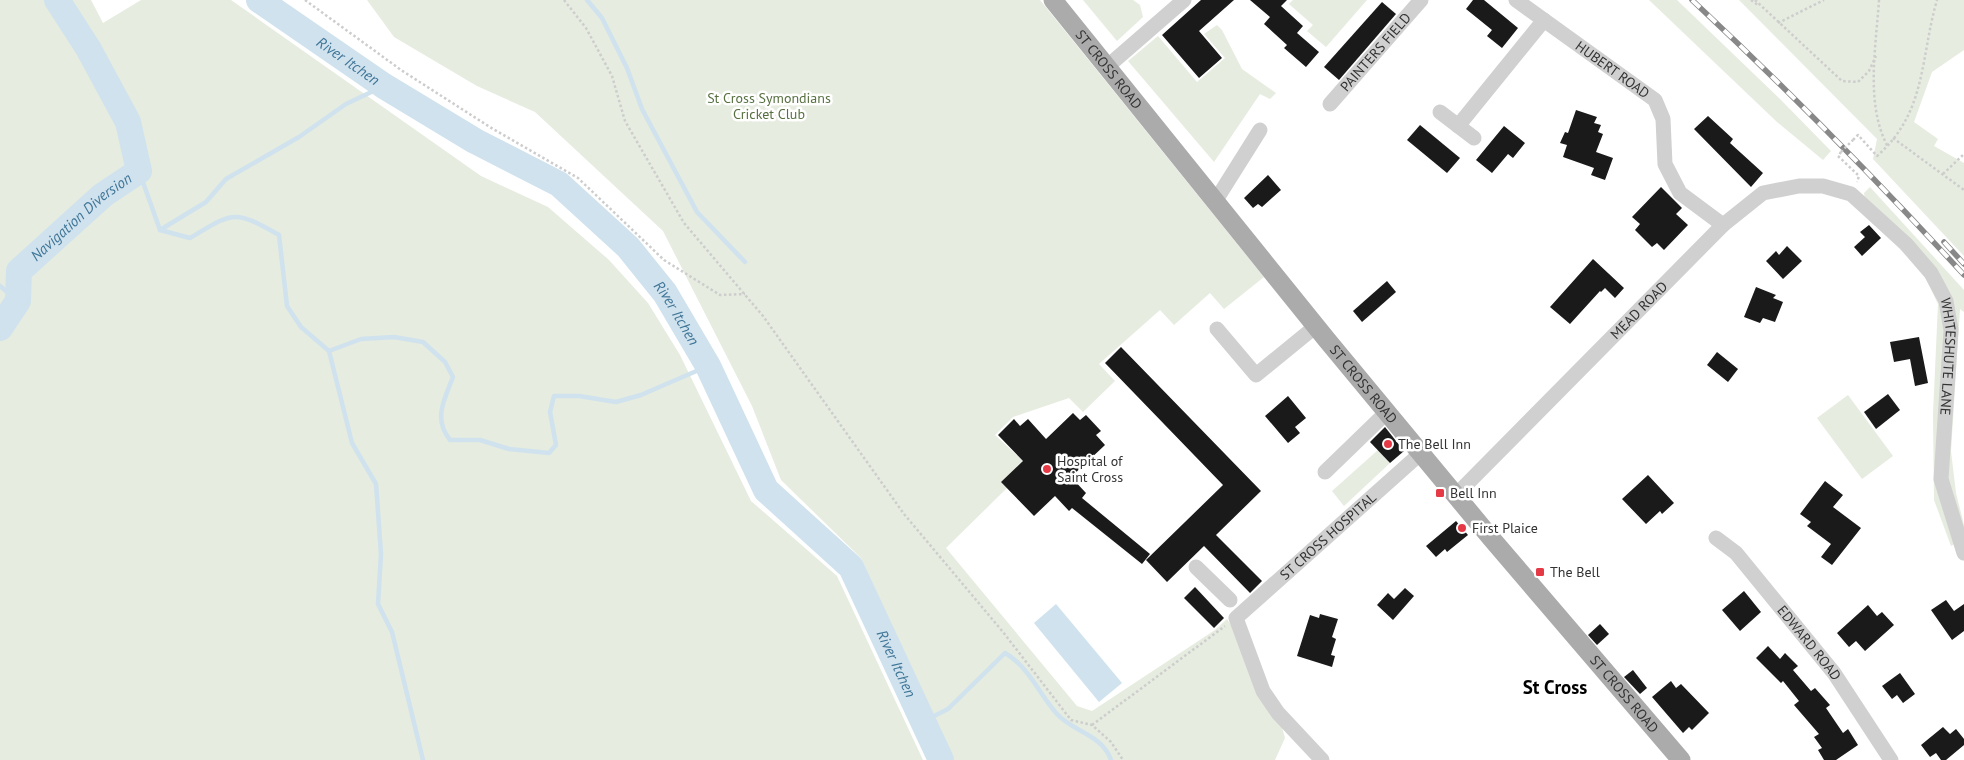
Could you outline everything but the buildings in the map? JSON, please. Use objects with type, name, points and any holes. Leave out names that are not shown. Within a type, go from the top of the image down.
[{"type":"main road","name":"ST CROSS ROAD","points":[[1053,0],[1387,412],[1681,760]]},
{"type":"street","points":[[1108,66],[1184,0]]},
{"type":"street","name":"PAINTERS FIELD","points":[[1330,104],[1421,0]]},
{"type":"street","name":"HUBERT ROAD","points":[[1516,0],[1655,100],[1663,119],[1664,164],[1680,193],[1723,225]]},
{"type":"street","points":[[1458,126],[1544,20]]},
{"type":"street","points":[[1440,112],[1474,138]]},
{"type":"street","points":[[1216,200],[1260,130]]},
{"type":"street","name":"MEAD ROAD","points":[[1456,495],[1723,225],[1763,193],[1799,186],[1824,186],[1851,194]]},
{"type":"street","name":"WHITESHUTE LANE","points":[[1851,194],[1906,244],[1932,272],[1946,301],[1951,330],[1941,479],[1964,553]]},
{"type":"street","points":[[1217,329],[1256,375],[1316,326]]},
{"type":"street","points":[[1325,472],[1387,412]]},
{"type":"street","name":"ST CROSS HOSPITAL","points":[[1236,609],[1421,453]]},
{"type":"street","name":"EDWARD ROAD","points":[[1716,538],[1736,553],[1834,673],[1891,760]]},
{"type":"street","points":[[1196,567],[1236,609],[1263,691],[1278,713],[1322,760]]},
{"type":"path","points":[[306,0],[401,70],[484,124],[578,178],[664,260],[720,294],[745,294]]},
{"type":"path","points":[[564,0],[586,28],[608,68],[625,121],[684,223],[745,294],[904,514],[1003,632],[1071,720],[1092,725],[1111,742],[1123,760]]},
{"type":"path","points":[[1751,0],[1764,10]]},
{"type":"path","points":[[1755,0],[1842,81],[1858,82],[1869,71],[1876,56]]},
{"type":"path","points":[[1778,23],[1824,0]]},
{"type":"path","points":[[1879,0],[1876,56],[1877,124],[1888,147]]},
{"type":"path","points":[[1852,170],[1838,156],[1858,135],[1877,156],[1888,147],[1906,121],[1920,88],[1931,20],[1937,0]]},
{"type":"path","points":[[1893,138],[1964,190]]},
{"type":"path","points":[[1943,174],[1964,154]]},
{"type":"path","points":[[1092,725],[1236,609]]},
{"type":"green space","points":[[0,0],[91,0],[103,23],[141,0],[231,0],[481,176],[548,207],[609,260],[648,303],[680,355],[751,501],[837,576],[923,760],[0,760]]},
{"type":"green space","name":"St Cross Symondians Cricket Club","points":[[367,0],[1040,0],[1264,277],[1224,309],[1210,293],[1174,325],[1160,310],[1099,364],[1115,381],[1083,412],[1069,398],[1013,417],[995,435],[1023,461],[1007,488],[946,548],[1077,706],[1092,711],[1215,630],[1227,619],[1261,676],[1281,724],[1285,738],[1275,760],[954,760],[861,558],[781,480],[752,406],[663,231],[535,112],[477,86],[394,37]]},
{"type":"green space","points":[[1083,0],[1133,0],[1140,5],[1143,17],[1117,41]]},
{"type":"green space","points":[[1293,0],[1367,0],[1326,47],[1307,31],[1313,25],[1289,4]]},
{"type":"green space","points":[[1649,0],[1677,0],[1831,151],[1823,160],[1777,122]]},
{"type":"green space","points":[[1739,0],[1964,0],[1964,50],[1932,72],[1914,122],[1938,139],[1934,146],[1964,163],[1964,256],[1873,159],[1877,139]]},
{"type":"green space","points":[[1217,25],[1222,30],[1242,69],[1276,93],[1270,99],[1260,94],[1214,162],[1128,61],[1158,36],[1197,82],[1225,58],[1204,34]]},
{"type":"green space","points":[[1870,187],[1964,290],[1964,312],[1960,309],[1951,451],[1956,493],[1964,525],[1964,538],[1951,546],[1934,500],[1933,414],[1938,304],[1925,277],[1900,249],[1868,219],[1864,193]]},
{"type":"green space","points":[[1848,395],[1893,456],[1862,479],[1817,418]]},
{"type":"green space","points":[[1378,450],[1390,463],[1344,506],[1332,491]]},
{"type":"water","points":[[1056,604],[1122,683],[1099,702],[1034,623]]},
{"type":"waterway","name":"Navigation Diversion","points":[[0,328],[18,301],[19,271],[103,195],[139,171],[128,122],[88,48],[57,0]]},
{"type":"waterway","name":"River Itchen","points":[[259,0],[384,86],[475,141],[559,184],[628,247],[665,293],[708,366],[766,490],[851,567],[941,760]]},
{"type":"waterway","points":[[587,0],[602,18],[627,68],[642,109],[697,212],[745,262]]},
{"type":"waterway","points":[[160,230],[206,202],[226,179],[299,137],[346,104],[384,86]]},
{"type":"waterway","points":[[139,171],[160,230],[190,238],[216,223],[234,217],[252,221],[279,235],[287,306],[301,327],[329,351],[352,443],[376,484],[381,554],[378,604],[392,632],[423,760]]},
{"type":"waterway","points":[[0,286],[18,301]]},
{"type":"waterway","points":[[329,351],[361,339],[394,337],[423,342],[445,362],[453,377],[441,417],[442,425],[450,440],[480,440],[509,449],[549,453],[556,445],[550,412],[554,396],[579,396],[616,402],[641,395],[708,366]]},
{"type":"waterway","points":[[924,721],[948,709],[1005,653],[1027,673],[1057,714],[1101,744],[1111,760]]},
{"type":"railway","points":[[1692,0],[1831,135],[1964,275]]},
{"type":"railway","points":[[1944,242],[1964,264]]},
{"type":"place","name":"The Bell Inn","points":[[1388,444]]},
{"type":"place","name":"Hospital of Saint Cross","points":[[1047,469]]},
{"type":"place","name":"Bell Inn","points":[[1440,493]]},
{"type":"place","name":"First Plaice","points":[[1462,528]]},
{"type":"place","name":"The Bell","points":[[1540,572]]},
{"type":"district","name":"St Cross","points":[[1555,687]]}]
